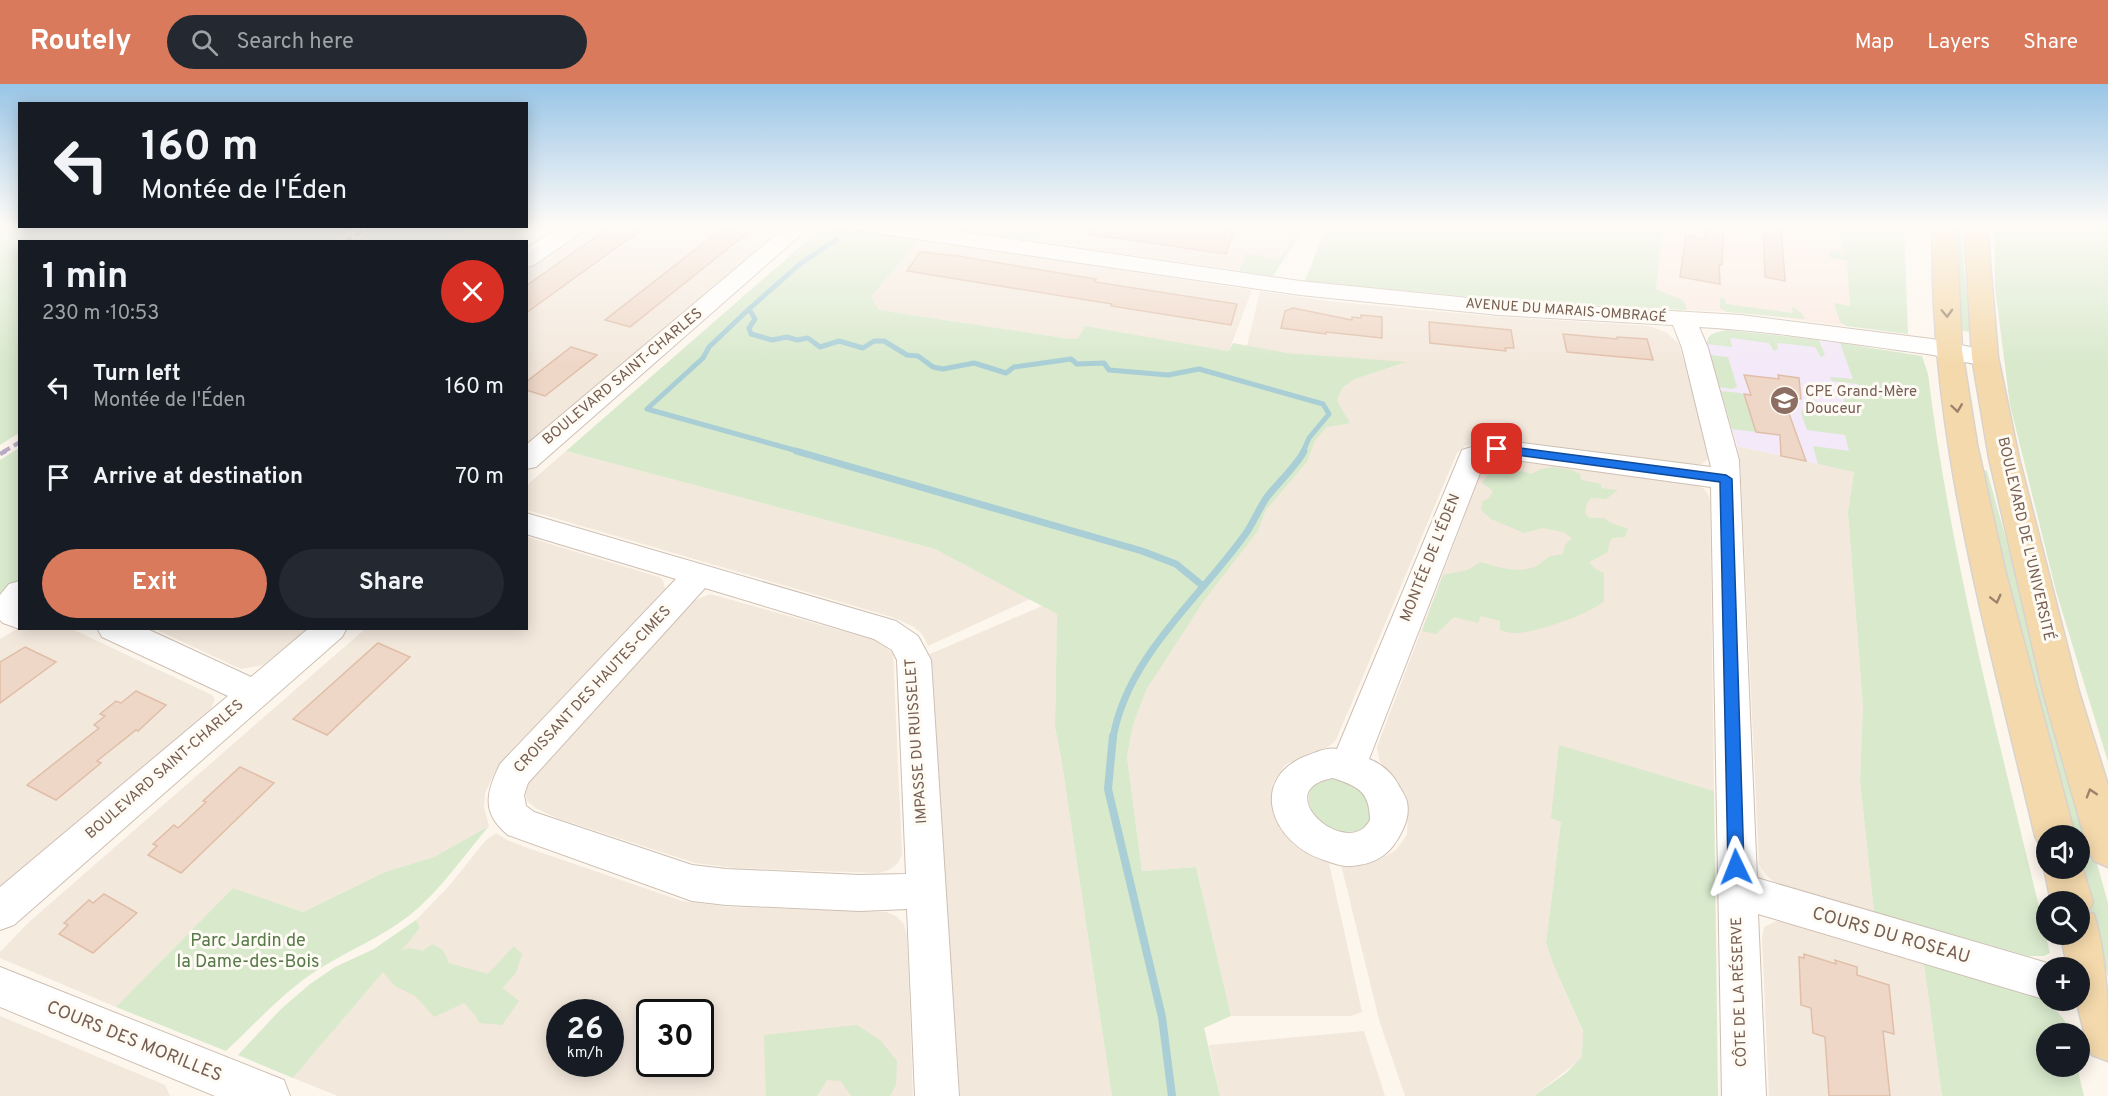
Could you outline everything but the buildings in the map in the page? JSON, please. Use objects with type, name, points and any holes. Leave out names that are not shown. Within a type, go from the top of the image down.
[{"type":"main road","name":"BOULEVARD DE L'UNIVERSITÉ","points":[[1952,271],[1967,354],[2011,490],[2056,669],[2108,849]]},
{"type":"main road","name":"BOULEVARD DE L'UNIVERSITÉ","points":[[1972,271],[1962,444],[2052,825]]},
{"type":"main road","points":[[2090,998],[2108,1039]]},
{"type":"street","name":"BOULEVARD SAINT-CHARLES","points":[[528,458],[747,271]]},
{"type":"street","name":"AVENUE DU MARAIS-OMBRAGÉ","points":[[1185,271],[1300,288],[1499,308],[1766,325],[1967,354]]},
{"type":"street","name":"CÔTE DE LA RÉSERVE","points":[[1683,319],[1695,348],[1724,452],[1744,1096]]},
{"type":"street","name":"MONTÉE DE L'ÉDEN","points":[[1349,765],[1472,457],[1488,450],[1507,450],[1726,479]]},
{"type":"street","name":"IMPASSE DU RUISSELET","points":[[528,524],[885,630],[906,643],[914,660],[937,1096]]},
{"type":"street","name":"CROISSANT DES HAUTES-CIMES","points":[[699,574],[513,775],[506,795],[508,814],[521,824],[692,883],[726,887],[890,894],[926,891]]},
{"type":"street","points":[[116,630],[255,694]]},
{"type":"street","name":"BOULEVARD SAINT-CHARLES","points":[[0,912],[329,630]]},
{"type":"street","name":"COURS DU ROSEAU","points":[[1737,890],[2036,978]]},
{"type":"street","name":"COURS DES MORILLES","points":[[0,987],[217,1087],[268,1096]]},
{"type":"shaded area","points":[[528,271],[731,271],[528,443]]},
{"type":"shaded area","points":[[892,271],[1129,271],[1252,290],[1229,351],[1085,326],[1077,339],[1070,339],[879,310],[871,297]]},
{"type":"shaded area","points":[[1243,271],[1271,271],[1269,275]]},
{"type":"shaded area","points":[[1658,271],[1848,271],[1850,307],[1835,304],[1842,324],[1846,326],[1746,313],[1654,308]]},
{"type":"shaded area","points":[[1260,291],[1327,301],[1489,316],[1648,326],[1658,329],[1667,333],[1679,344],[1710,457],[1702,464],[1693,465],[1502,440],[1475,443],[1465,446],[1457,453],[1336,740],[1328,747],[1285,765],[1273,783],[1271,804],[1279,827],[1295,846],[1329,863],[1362,1012],[1351,1016],[1231,1016],[1196,867],[1142,871],[1127,757],[1133,725],[1145,690],[1203,602],[1258,531],[1266,510],[1307,462],[1315,441],[1327,427],[1342,388],[1355,379],[1405,363],[1287,353],[1247,346]]},
{"type":"shaded area","name":"CPE Grand-Mère Douceur","points":[[1727,330],[1843,343],[1864,400],[1854,472],[1737,446],[1707,344],[1711,334]]},
{"type":"shaded area","points":[[1737,446],[1854,472],[1848,512],[1863,707],[1860,780],[1874,912],[1774,882],[1759,864],[1740,459]]},
{"type":"shaded area","points":[[566,451],[935,549],[1030,599],[928,646],[923,635],[914,627],[892,617],[528,510],[528,484]]},
{"type":"shaded area","points":[[1499,459],[1693,484],[1703,488],[1708,494],[1710,501],[1714,791],[1560,746],[1561,822],[1546,943],[1583,1032],[1582,1058],[1534,1096],[1405,1096],[1380,1023],[1341,865],[1360,866],[1377,861],[1396,850],[1407,835],[1408,810],[1402,792],[1384,769],[1377,747],[1483,468],[1489,462]]},
{"type":"shaded area","points":[[528,537],[663,580],[665,589],[496,770],[485,793],[484,808],[489,826],[434,857],[385,872],[303,912],[233,888],[116,1007],[0,958],[0,952],[29,922],[364,630],[528,630]]},
{"type":"shaded area","points":[[710,594],[878,641],[893,653],[902,854],[898,863],[889,870],[879,873],[734,868],[695,863],[557,818],[537,809],[527,801],[525,792],[528,782],[536,772],[694,601]]},
{"type":"shaded area","points":[[1042,606],[1057,614],[1055,729],[1112,1096],[960,1096],[930,654]]},
{"type":"shaded area","points":[[17,629],[74,630],[212,695],[215,700],[208,714],[0,889],[0,639]]},
{"type":"shaded area","points":[[157,630],[307,630],[263,665],[241,669]]},
{"type":"shaded area","points":[[496,833],[528,848],[682,901],[730,907],[886,912],[896,916],[904,924],[907,937],[913,1096],[338,1096],[293,1078],[420,928],[416,920],[448,887],[486,840]]},
{"type":"shaded area","points":[[1776,921],[1789,922],[1924,964],[1942,1096],[1769,1096],[1762,938],[1764,927]]},
{"type":"shaded area","points":[[0,1016],[165,1085],[170,1096],[0,1096]]},
{"type":"shaded area","points":[[1364,1031],[1385,1096],[1220,1096],[1209,1045]]},
{"type":"green space","points":[[0,271],[18,271],[18,434],[0,445]]},
{"type":"green space","points":[[772,271],[892,271],[871,297],[879,310],[1070,339],[1077,339],[1085,326],[1229,351],[1233,343],[1287,353],[1407,362],[1355,379],[1342,388],[1337,401],[1350,423],[1327,427],[1315,441],[1307,462],[1266,510],[1258,531],[1203,602],[1146,690],[1133,725],[1127,757],[1142,871],[1196,867],[1231,1016],[1204,1028],[1220,1096],[1112,1096],[1055,728],[1057,614],[935,549],[566,451]]},
{"type":"green space","points":[[1241,271],[1276,271],[1273,276]]},
{"type":"green space","points":[[1309,271],[1658,271],[1656,289],[1684,301],[1687,310],[1505,300],[1305,281]]},
{"type":"green space","points":[[1848,271],[1906,271],[1908,334],[1846,326],[1840,322],[1834,303],[1850,306]]},
{"type":"green space","points":[[1956,271],[1964,271],[1970,332],[1959,330]]},
{"type":"green space","points":[[1995,271],[2108,271],[2108,762],[2056,591],[2010,405]]},
{"type":"green space","points":[[1720,298],[1725,299],[1726,304],[1793,313],[1792,306],[1805,319],[1727,312],[1720,308]]},
{"type":"green space","points":[[1727,330],[1819,340],[1825,355],[1821,357],[1815,347],[1777,343],[1778,349],[1774,351],[1769,343],[1730,338],[1732,347],[1707,344],[1711,335]]},
{"type":"green space","points":[[1840,343],[1922,356],[1928,374],[1938,447],[1965,593],[2036,895],[2036,945],[2048,945],[2050,953],[2044,956],[2028,956],[1874,912],[1860,780],[1863,707],[1848,512],[1854,472],[1818,464],[1813,446],[1849,451],[1845,435],[1807,430],[1801,413],[1804,407],[1828,410],[1829,407],[1843,408],[1844,398],[1840,397],[1836,389],[1861,391],[1858,384],[1832,381],[1830,377],[1853,379]]},
{"type":"green space","points":[[1710,355],[1728,357],[1737,387],[1732,389],[1720,387]]},
{"type":"green space","points":[[1721,391],[1740,393],[1745,396],[1756,432],[1732,429]]},
{"type":"green space","points":[[18,449],[18,585],[0,599],[0,460]]},
{"type":"green space","points":[[1553,467],[1572,470],[1580,474],[1581,480],[1601,484],[1601,488],[1618,490],[1606,499],[1591,498],[1587,503],[1585,513],[1589,518],[1604,518],[1628,529],[1625,537],[1612,538],[1608,552],[1589,562],[1594,568],[1604,573],[1604,601],[1574,617],[1547,627],[1523,632],[1512,633],[1500,630],[1500,621],[1481,616],[1478,623],[1454,617],[1436,634],[1422,631],[1443,575],[1468,570],[1480,562],[1516,570],[1531,568],[1550,557],[1563,554],[1565,545],[1572,538],[1563,532],[1543,528],[1524,533],[1491,519],[1481,510],[1482,502],[1489,498],[1493,491],[1482,483],[1496,469],[1531,474]]},
{"type":"green space","points":[[1979,468],[1987,471],[2086,825],[2069,825]]},
{"type":"green space","points":[[1559,745],[1714,791],[1718,1096],[1534,1096],[1566,1073],[1582,1057],[1583,1031],[1546,943],[1561,822],[1551,818]]},
{"type":"green space","points":[[1333,779],[1355,784],[1370,800],[1371,818],[1366,826],[1357,831],[1337,833],[1311,816],[1309,795],[1311,790],[1318,783]]},
{"type":"green space","name":"Parc Jardin de la Dame-des-Bois","points":[[489,826],[442,884],[410,915],[306,978],[282,997],[226,1051],[116,1007],[233,888],[303,912],[385,872],[434,857]]},
{"type":"green space","points":[[2090,839],[2108,903],[2108,977],[2090,907],[2090,891],[2086,891],[2083,879],[2090,879]]},
{"type":"green space","points":[[416,920],[420,928],[402,950],[411,948],[423,951],[432,944],[443,950],[449,963],[488,974],[514,946],[522,954],[516,973],[502,988],[519,1001],[502,1025],[479,1023],[464,1003],[434,1017],[415,996],[395,986],[383,972],[293,1078],[238,1055],[281,1009],[310,984],[335,967],[374,949]]},
{"type":"green space","points":[[1924,964],[2036,996],[2036,1011],[2056,1011],[2062,1017],[2066,1023],[2036,1023],[2036,1077],[2079,1077],[2084,1096],[1942,1096]]},
{"type":"green space","points":[[857,1025],[880,1040],[897,1061],[896,1085],[890,1096],[851,1096],[841,1081],[827,1080],[817,1096],[766,1096],[764,1035]]},
{"type":"waterway","points":[[749,309],[792,271]]},
{"type":"waterway","points":[[749,309],[755,319],[749,328],[751,334],[772,340],[787,337],[797,340],[808,338],[820,347],[839,341],[863,348],[874,341],[884,341],[907,355],[918,356],[933,367],[943,369],[974,363],[1006,373],[1014,367],[1071,359],[1077,364],[1104,363],[1109,370],[1168,375],[1199,369],[1323,404],[1329,414],[1309,438],[1303,452]]},
{"type":"waterway","points":[[749,309],[709,347],[703,358],[647,409],[801,452]]},
{"type":"waterway","points":[[796,451],[1142,551],[1176,564],[1203,586]]},
{"type":"waterway","points":[[1113,738],[1121,709],[1148,655],[1226,560],[1250,527],[1267,497],[1304,451]]},
{"type":"waterway","points":[[1113,736],[1108,789],[1162,1017],[1172,1096]]},
{"type":"railway","points":[[3,452],[18,443]]},
{"type":"railway","points":[[0,454],[6,451]]},
{"type":"place","name":"CPE Grand-Mère Douceur","points":[[1784,401]]},
{"type":"route","points":[[1497,449],[1726,479],[1736,867]]}]
